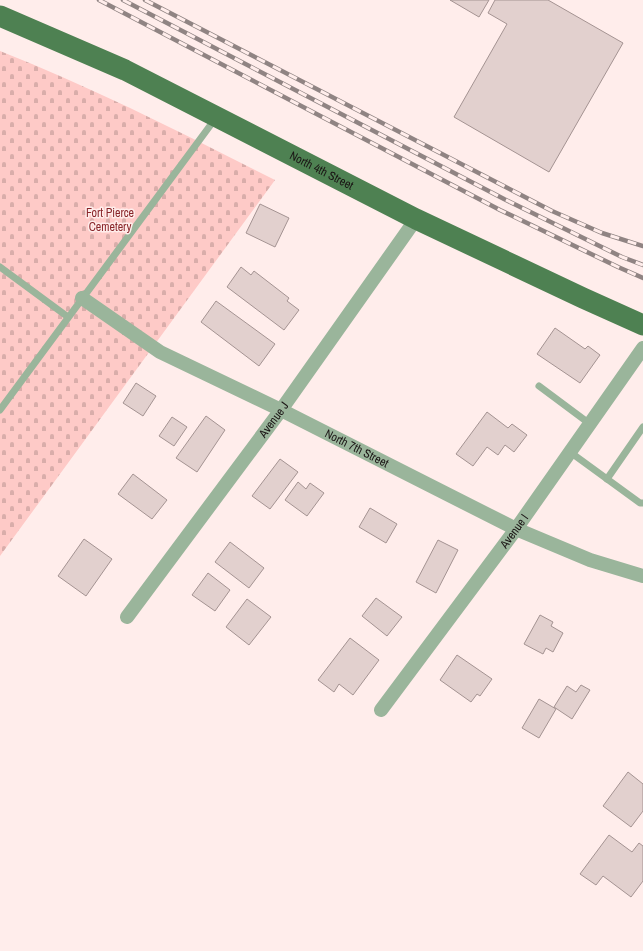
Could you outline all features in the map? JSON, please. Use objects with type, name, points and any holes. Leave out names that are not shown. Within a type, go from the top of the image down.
[{"type":"main road","name":"North 4th Street","points":[[0,16],[125,70],[416,219],[643,325]]},
{"type":"street","name":"Avenue J","points":[[127,617],[282,410],[416,219]]},
{"type":"street","name":"North 7th Street","points":[[82,298],[160,352],[282,410],[516,529],[590,560],[643,576]]},
{"type":"street","name":"Avenue I","points":[[381,710],[516,529],[643,348]]},
{"type":"lane","points":[[0,410],[216,117]]},
{"type":"lane","points":[[0,267],[68,317]]},
{"type":"lane","points":[[539,386],[590,424]]},
{"type":"lane","points":[[607,479],[643,427]]},
{"type":"lane","points":[[570,452],[640,503],[643,503]]},
{"type":"green space","name":"Fort Pierce Cemetery","points":[[0,51],[70,80],[275,180],[0,556]]},
{"type":"building","points":[[450,0],[489,0],[479,17]]},
{"type":"building","points":[[495,0],[548,0],[623,43],[549,172],[454,117],[507,24],[488,13]]},
{"type":"building","points":[[260,204],[289,218],[275,247],[246,233]]},
{"type":"building","points":[[241,267],[251,275],[254,271],[289,298],[287,301],[299,310],[284,330],[227,287]]},
{"type":"building","points":[[216,301],[275,344],[259,366],[201,322]]},
{"type":"building","points":[[555,328],[585,349],[588,346],[600,355],[580,383],[537,354]]},
{"type":"building","points":[[136,383],[156,396],[143,416],[123,403]]},
{"type":"building","points":[[487,412],[508,428],[512,424],[527,435],[514,452],[505,445],[498,455],[487,447],[473,466],[456,454]]},
{"type":"building","points":[[206,416],[225,430],[197,472],[176,458]]},
{"type":"building","points":[[172,417],[187,427],[174,446],[159,436]]},
{"type":"building","points":[[280,459],[298,472],[270,509],[252,496]]},
{"type":"building","points":[[133,474],[167,500],[152,519],[118,494]]},
{"type":"building","points":[[298,482],[306,489],[310,483],[324,493],[307,516],[285,500]]},
{"type":"building","points":[[370,508],[397,524],[386,543],[359,527]]},
{"type":"building","points":[[84,539],[112,559],[86,596],[58,576]]},
{"type":"building","points":[[438,540],[458,550],[436,593],[416,582]]},
{"type":"building","points":[[230,542],[264,568],[249,588],[215,562]]},
{"type":"building","points":[[208,573],[230,590],[215,611],[192,595]]},
{"type":"building","points":[[376,598],[402,617],[387,636],[362,616]]},
{"type":"building","points":[[247,599],[271,617],[249,645],[226,627]]},
{"type":"building","points":[[540,615],[553,622],[551,626],[563,633],[553,652],[546,648],[543,654],[524,644]]},
{"type":"building","points":[[350,638],[379,660],[353,695],[339,684],[334,692],[318,680]]},
{"type":"building","points":[[457,655],[492,679],[480,696],[477,694],[471,702],[440,680]]},
{"type":"building","points":[[581,685],[590,690],[572,719],[554,707],[567,686],[576,692]]},
{"type":"building","points":[[539,699],[556,709],[539,738],[522,728]]},
{"type":"building","points":[[628,772],[643,784],[643,811],[631,827],[603,806]]},
{"type":"building","points":[[609,835],[632,852],[639,843],[643,846],[643,881],[631,897],[603,876],[596,885],[580,874]]},
{"type":"railway","points":[[99,0],[500,210],[643,278]]},
{"type":"railway","points":[[123,0],[504,199],[622,257],[643,265]]},
{"type":"railway","points":[[145,0],[552,211],[602,233],[643,246]]}]
